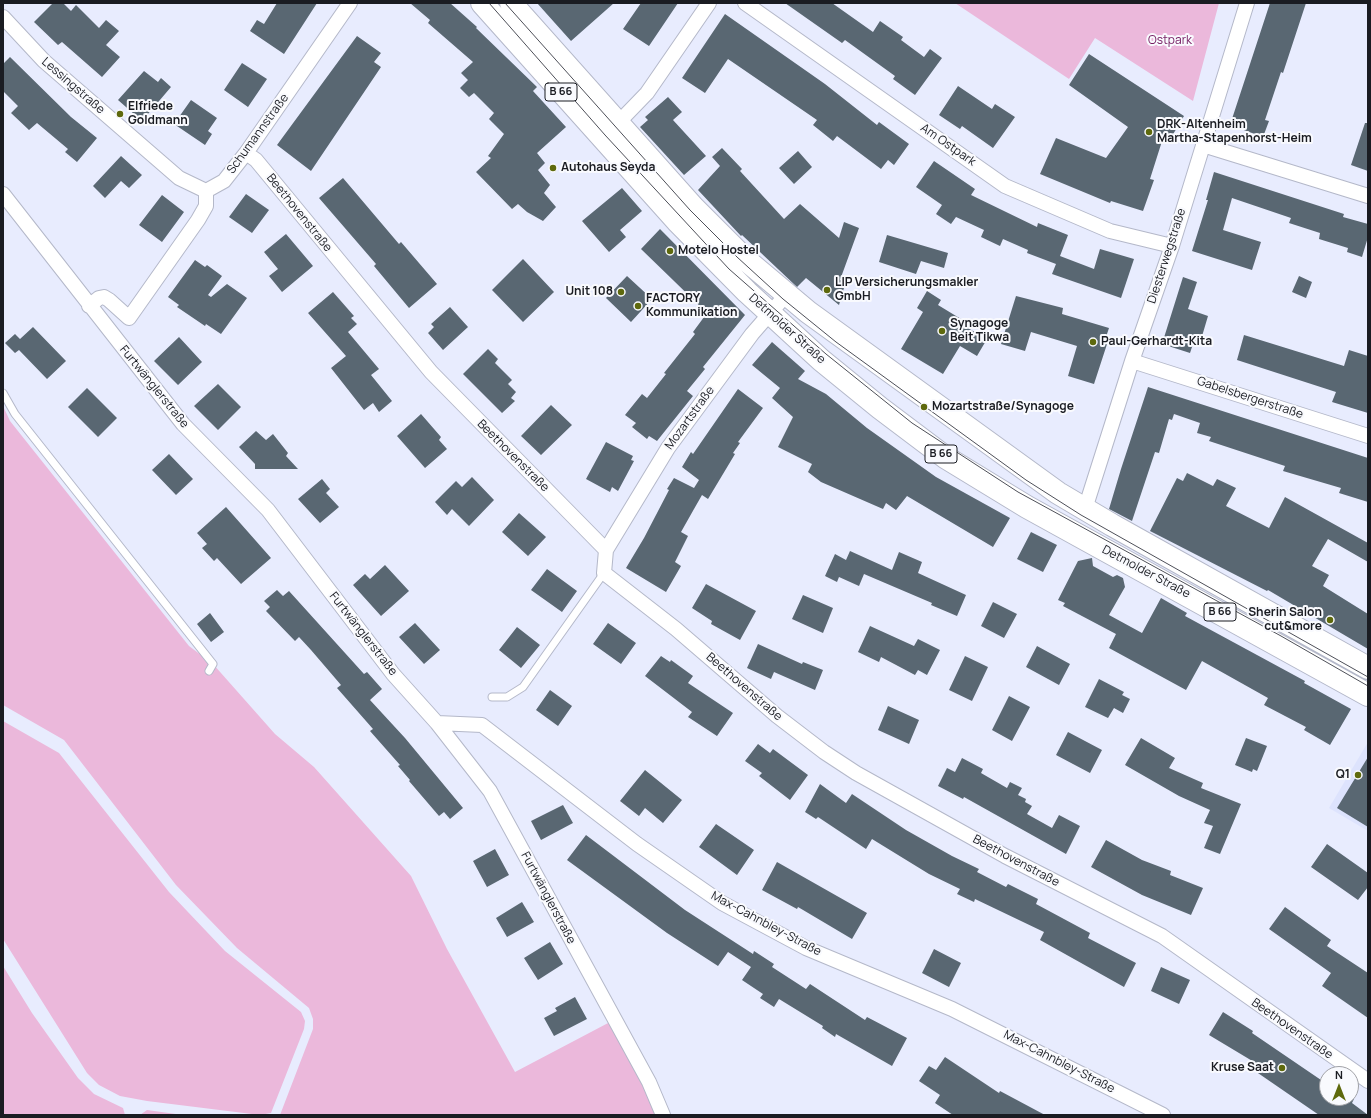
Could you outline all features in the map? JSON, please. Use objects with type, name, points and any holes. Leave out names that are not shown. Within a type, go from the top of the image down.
[{"type":"main road","name":"Detmolder Straße","points":[[482,3],[677,221],[769,314],[821,360],[880,408],[945,456],[993,487],[1071,532],[1368,695]]},
{"type":"main road","name":"Detmolder Straße","points":[[511,3],[693,207],[746,260],[786,295],[839,336],[1011,460],[1085,509],[1368,668]]},
{"type":"main road","points":[[1071,532],[1085,509]]},
{"type":"street","name":"Schumannstraße","points":[[206,190],[224,182],[246,153],[350,3]]},
{"type":"street","points":[[618,123],[646,93],[709,3]]},
{"type":"street","name":"Am Ostpark","points":[[745,3],[1005,186],[1110,230],[1172,246]]},
{"type":"street","name":"Diesterwegstraße","points":[[1085,509],[1132,361],[1172,246],[1247,3]]},
{"type":"street","name":"Lessingstraße","points":[[3,17],[44,61],[179,178],[206,190]]},
{"type":"street","points":[[1203,145],[1368,196]]},
{"type":"street","name":"Beethovenstraße","points":[[246,153],[256,160],[430,372],[606,550]]},
{"type":"street","points":[[89,306],[99,298],[104,297],[129,318],[198,220],[206,206],[206,190]]},
{"type":"street","name":"Furtwänglerstraße","points":[[3,194],[89,306],[183,424],[268,510],[393,674],[437,723],[490,791],[648,1082],[663,1115]]},
{"type":"street","name":"Mozartstraße","points":[[606,550],[668,448],[769,314],[786,295]]},
{"type":"street","name":"Gabelsbergerstraße","points":[[1132,361],[1368,436]]},
{"type":"street","points":[[604,573],[606,550]]},
{"type":"street","name":"Beethovenstraße","points":[[604,573],[676,629],[777,716],[824,752],[856,773],[998,852],[1162,936],[1368,1081]]},
{"type":"street","name":"Max-Cahnbley-Straße","points":[[437,723],[482,724],[637,844],[728,907],[806,948],[952,1009],[1163,1115]]},
{"type":"lane","points":[[3,393],[15,414],[213,664],[210,670]]},
{"type":"lane","points":[[492,697],[507,697],[523,687],[604,573]]},
{"type":"shaded area","name":"Q1","points":[[1368,742],[1368,831],[1329,808]]},
{"type":"green space","name":"Ostpark","points":[[955,3],[1219,3],[1193,101],[1095,38],[1069,79]]},
{"type":"green space","points":[[3,406],[10,421],[189,646],[213,664],[275,734],[314,767],[411,876],[447,949],[515,1072],[610,1022],[644,1082],[658,1115],[280,1115],[313,1029],[313,1019],[309,1008],[237,948],[176,885],[64,740],[3,705]]},
{"type":"green space","points":[[3,721],[59,753],[169,892],[225,951],[301,1012],[305,1021],[304,1029],[271,1113],[260,1115],[147,1101],[120,1096],[99,1085],[87,1073],[3,939]]},
{"type":"green space","points":[[3,966],[32,1013],[78,1078],[94,1094],[123,1108],[125,1115],[3,1115]]},
{"type":"green space","points":[[147,1110],[183,1115],[140,1115]]},
{"type":"building","points":[[53,3],[63,3],[71,11],[76,5],[99,28],[106,20],[119,31],[106,45],[120,57],[102,77],[62,42],[58,45],[34,22]]},
{"type":"building","points":[[277,3],[317,3],[284,54],[250,31],[257,20],[264,24]]},
{"type":"building","points":[[410,3],[450,3],[477,27],[476,28],[537,87],[533,91],[566,127],[537,153],[545,163],[538,170],[550,185],[544,193],[556,207],[543,221],[527,212],[518,204],[512,209],[476,172],[491,158],[488,156],[504,134],[489,119],[494,113],[474,93],[469,97],[460,88],[468,80],[461,73],[473,62],[428,23],[430,20]]},
{"type":"building","points":[[537,3],[614,3],[571,41]]},
{"type":"building","points":[[641,3],[678,3],[649,46],[623,29]]},
{"type":"building","points":[[785,3],[832,3],[873,32],[880,21],[903,37],[901,40],[924,57],[930,49],[942,58],[915,95],[893,79],[895,76],[845,40],[842,43]]},
{"type":"building","points":[[1270,3],[1306,3],[1283,73],[1281,72],[1265,120],[1269,121],[1263,137],[1230,125]]},
{"type":"building","points":[[725,14],[825,84],[877,125],[879,122],[909,144],[894,165],[888,160],[881,169],[837,136],[833,141],[813,125],[817,120],[728,59],[705,93],[682,78]]},
{"type":"building","points":[[357,36],[381,53],[374,62],[381,67],[311,171],[277,145]]},
{"type":"building","name":"DRK-Altenheim Martha-Stapenhorst-Heim","points":[[1089,54],[1184,116],[1169,141],[1163,138],[1150,179],[1154,180],[1143,211],[1111,201],[1110,203],[1040,174],[1056,138],[1106,158],[1128,127],[1069,85]]},
{"type":"building","points":[[10,57],[71,117],[97,138],[77,162],[65,152],[68,149],[37,123],[29,130],[11,113],[18,106],[3,91],[3,64]]},
{"type":"building","points":[[242,63],[267,79],[248,107],[224,90]]},
{"type":"building","points":[[144,71],[158,82],[161,78],[171,87],[142,121],[118,100]]},
{"type":"building","points":[[958,86],[992,109],[995,104],[1015,117],[993,148],[962,126],[960,129],[939,115]]},
{"type":"building","points":[[668,97],[682,112],[673,120],[706,156],[684,175],[640,127],[648,120],[645,117]]},
{"type":"building","points":[[191,100],[217,118],[208,131],[212,134],[205,145],[174,124]]},
{"type":"building","points":[[1365,123],[1368,123],[1368,171],[1351,165]]},
{"type":"building","points":[[722,148],[742,169],[740,171],[784,219],[800,204],[839,238],[844,222],[859,228],[840,280],[846,281],[839,305],[806,278],[797,287],[742,235],[741,236],[698,190],[720,166],[712,157]]},
{"type":"building","points":[[798,151],[812,167],[794,184],[779,168]]},
{"type":"building","points":[[121,156],[142,175],[129,188],[121,181],[105,198],[93,186]]},
{"type":"building","points":[[934,161],[975,189],[971,195],[1037,227],[1038,223],[1068,235],[1060,256],[1094,269],[1100,249],[1134,259],[1121,298],[1052,274],[1056,264],[1027,253],[1028,250],[1003,239],[1000,246],[981,237],[984,230],[956,217],[951,224],[936,214],[942,205],[916,187]]},
{"type":"building","points":[[1214,172],[1344,214],[1343,217],[1368,224],[1368,237],[1362,257],[1347,252],[1348,248],[1319,239],[1320,233],[1289,223],[1291,218],[1232,198],[1223,230],[1261,242],[1252,270],[1192,251],[1208,200],[1206,200]]},
{"type":"building","points":[[343,178],[399,244],[401,242],[437,284],[409,308],[374,266],[376,264],[319,198]]},
{"type":"building","points":[[622,188],[642,211],[620,230],[626,237],[609,252],[582,221]]},
{"type":"building","points":[[246,194],[269,210],[252,233],[229,217]]},
{"type":"building","points":[[162,195],[184,212],[162,242],[139,225]]},
{"type":"building","points":[[660,229],[745,315],[703,367],[705,369],[687,391],[693,396],[657,441],[649,436],[647,439],[632,427],[636,423],[625,415],[642,394],[647,398],[666,374],[664,373],[695,334],[693,332],[707,313],[641,249]]},
{"type":"building","points":[[286,234],[313,266],[282,292],[269,276],[278,269],[264,252]]},
{"type":"building","points":[[887,235],[948,253],[944,268],[921,261],[916,274],[879,262]]},
{"type":"building","points":[[523,259],[554,292],[523,322],[492,290]]},
{"type":"building","points":[[195,260],[205,267],[207,265],[222,276],[208,295],[211,297],[227,284],[247,298],[221,334],[206,324],[205,326],[177,307],[179,305],[168,297]]},
{"type":"building","points":[[627,276],[652,299],[631,322],[606,298]]},
{"type":"building","points":[[1299,276],[1312,282],[1306,298],[1292,292]]},
{"type":"building","points":[[1183,277],[1197,282],[1188,309],[1208,316],[1200,343],[1194,341],[1190,353],[1162,344]]},
{"type":"building","name":"Synagoge Beit Tikwa","points":[[927,291],[941,300],[938,305],[961,319],[959,323],[987,339],[977,356],[960,346],[943,374],[901,349],[923,312],[917,308]]},
{"type":"building","points":[[333,292],[354,316],[351,318],[357,324],[348,332],[379,369],[371,375],[392,401],[379,412],[373,403],[364,410],[331,368],[346,356],[308,313]]},
{"type":"building","points":[[1016,296],[1063,308],[1062,314],[1109,328],[1106,337],[1109,338],[1094,384],[1068,376],[1077,346],[1031,332],[1025,351],[1001,344]]},
{"type":"building","points":[[450,307],[468,327],[443,350],[428,333],[434,327],[431,324]]},
{"type":"building","points":[[33,327],[66,361],[47,379],[19,350],[15,353],[5,343],[15,334],[20,339]]},
{"type":"building","points":[[1244,335],[1344,366],[1349,350],[1368,356],[1368,413],[1332,402],[1336,392],[1237,360]]},
{"type":"building","points":[[179,337],[202,362],[178,385],[154,361]]},
{"type":"building","points":[[772,342],[805,371],[798,379],[826,394],[867,428],[936,477],[1010,518],[993,547],[907,496],[896,510],[886,503],[883,509],[821,482],[808,472],[812,464],[778,447],[793,417],[772,398],[780,388],[752,365]]},
{"type":"building","points":[[488,349],[498,359],[495,363],[512,380],[508,384],[516,392],[511,398],[515,401],[502,413],[463,374]]},
{"type":"building","points":[[218,384],[241,407],[218,430],[194,406]]},
{"type":"building","points":[[1148,387],[1368,458],[1368,502],[1339,493],[1341,488],[1283,471],[1285,466],[1209,441],[1211,437],[1197,433],[1200,423],[1174,414],[1172,420],[1169,419],[1159,453],[1155,452],[1132,521],[1109,509]]},
{"type":"building","points":[[87,388],[117,418],[98,437],[68,407]]},
{"type":"building","points":[[738,389],[763,408],[738,442],[740,443],[733,453],[735,454],[708,499],[702,495],[681,532],[688,536],[675,562],[681,566],[666,592],[626,568],[644,538],[669,490],[667,489],[674,478],[694,488],[699,480],[682,467],[691,452],[693,454]]},
{"type":"building","points":[[551,405],[572,425],[541,455],[521,436]]},
{"type":"building","points":[[421,414],[441,437],[439,440],[447,449],[425,468],[397,436]]},
{"type":"building","points":[[256,431],[266,440],[273,434],[288,453],[286,456],[298,469],[255,469],[255,464],[239,447]]},
{"type":"building","points":[[606,442],[633,456],[631,460],[634,461],[618,491],[612,487],[610,492],[586,479]]},
{"type":"building","points":[[169,454],[193,479],[176,495],[152,470]]},
{"type":"building","points":[[1187,473],[1213,486],[1217,479],[1236,488],[1226,506],[1269,528],[1285,497],[1368,543],[1368,562],[1328,539],[1312,566],[1329,575],[1323,586],[1368,614],[1368,649],[1268,590],[1267,591],[1150,531],[1177,478],[1183,481]]},
{"type":"building","points":[[472,477],[494,500],[469,526],[452,509],[447,515],[435,502],[456,481],[462,487]]},
{"type":"building","points":[[322,479],[330,489],[326,493],[339,507],[320,523],[298,499]]},
{"type":"building","points":[[226,507],[271,558],[241,584],[217,558],[214,561],[202,548],[207,544],[197,533]]},
{"type":"building","points":[[519,513],[546,537],[528,556],[502,532]]},
{"type":"building","points":[[1031,532],[1057,545],[1043,572],[1017,559]]},
{"type":"building","points":[[850,551],[892,570],[899,552],[922,562],[918,573],[966,595],[957,616],[931,605],[932,603],[864,574],[859,586],[839,577],[837,582],[825,576],[835,554],[846,560]]},
{"type":"building","points":[[1092,558],[1093,566],[1113,577],[1117,575],[1123,578],[1125,587],[1109,615],[1142,633],[1161,598],[1187,613],[1185,616],[1305,681],[1304,683],[1351,709],[1330,745],[1304,730],[1306,727],[1264,705],[1268,698],[1202,661],[1186,690],[1109,648],[1116,634],[1063,606],[1065,603],[1058,600],[1078,561]]},
{"type":"building","points":[[385,565],[409,591],[381,616],[353,585],[365,574],[370,579]]},
{"type":"building","points":[[547,569],[577,591],[562,612],[531,590]]},
{"type":"building","points":[[706,584],[756,611],[740,640],[711,624],[712,621],[692,608]]},
{"type":"building","points":[[277,590],[283,596],[289,591],[364,674],[367,672],[382,689],[370,700],[405,738],[463,808],[450,819],[444,812],[439,816],[409,781],[410,780],[398,766],[400,765],[370,731],[373,729],[337,688],[341,685],[311,650],[299,637],[295,641],[266,611],[270,607],[264,601]]},
{"type":"building","points":[[803,595],[833,608],[823,633],[792,619]]},
{"type":"building","points":[[993,602],[1017,614],[1004,638],[981,626]]},
{"type":"building","points":[[210,613],[224,632],[211,642],[197,624]]},
{"type":"building","points":[[415,623],[440,650],[424,664],[399,637]]},
{"type":"building","points":[[608,623],[636,643],[621,664],[593,644]]},
{"type":"building","points":[[870,626],[914,646],[918,639],[940,650],[927,675],[918,670],[915,675],[881,657],[879,662],[858,652]]},
{"type":"building","points":[[517,627],[540,645],[521,668],[499,650]]},
{"type":"building","points":[[758,644],[802,664],[803,662],[823,670],[815,690],[774,672],[771,679],[747,668]]},
{"type":"building","points":[[1037,646],[1070,664],[1059,685],[1026,667]]},
{"type":"building","points":[[661,656],[670,662],[671,660],[693,676],[688,683],[733,713],[717,736],[688,717],[692,712],[645,676]]},
{"type":"building","points":[[965,656],[988,667],[972,701],[949,690]]},
{"type":"building","points":[[1099,679],[1124,692],[1122,695],[1130,699],[1123,713],[1114,708],[1108,718],[1085,707]]},
{"type":"building","points":[[550,690],[572,706],[558,726],[536,710]]},
{"type":"building","points":[[1009,696],[1030,707],[1012,741],[992,730]]},
{"type":"building","points":[[888,706],[919,720],[909,744],[878,730]]},
{"type":"building","points":[[1068,732],[1102,750],[1090,773],[1056,755]]},
{"type":"building","points":[[1141,738],[1175,758],[1169,768],[1203,783],[1201,788],[1241,804],[1220,854],[1204,848],[1213,826],[1204,823],[1210,810],[1179,796],[1125,765]]},
{"type":"building","points":[[1246,738],[1267,746],[1257,771],[1253,769],[1252,772],[1235,765]]},
{"type":"building","points":[[758,744],[770,753],[773,749],[808,775],[790,800],[759,776],[762,773],[745,761]]},
{"type":"building","name":"Q1","points":[[1368,757],[1368,827],[1337,808]]},
{"type":"building","points":[[962,758],[983,769],[981,773],[1007,788],[1010,782],[1022,788],[1018,795],[1026,799],[1025,802],[1032,806],[1027,814],[1052,828],[1059,815],[1080,826],[1066,854],[964,797],[963,799],[938,786],[947,768],[955,772]]},
{"type":"building","points":[[645,770],[682,800],[663,823],[645,808],[639,816],[620,801]]},
{"type":"building","points":[[820,784],[846,803],[852,794],[906,830],[952,856],[979,869],[977,872],[1006,887],[1008,884],[1038,899],[1036,904],[1090,933],[1088,938],[1136,963],[1124,987],[1040,940],[1044,932],[975,899],[974,902],[957,894],[960,889],[929,874],[872,839],[866,849],[818,817],[816,819],[805,812]]},
{"type":"building","points":[[563,805],[573,823],[541,840],[531,821]]},
{"type":"building","points":[[716,824],[754,850],[737,875],[699,847]]},
{"type":"building","points":[[586,835],[685,910],[753,954],[754,951],[774,964],[772,967],[806,989],[810,984],[865,1020],[867,1017],[907,1038],[892,1066],[836,1034],[835,1037],[822,1028],[823,1026],[779,999],[774,1007],[760,998],[763,994],[742,980],[751,967],[728,952],[718,966],[667,933],[567,860]]},
{"type":"building","points":[[1106,840],[1142,860],[1171,871],[1170,875],[1203,888],[1191,915],[1142,895],[1091,867]]},
{"type":"building","points":[[1327,844],[1368,873],[1368,887],[1358,900],[1311,867]]},
{"type":"building","points":[[495,849],[509,875],[487,887],[473,861]]},
{"type":"building","points":[[777,862],[867,913],[852,939],[798,907],[797,909],[762,890]]},
{"type":"building","points":[[522,902],[534,922],[507,937],[496,918]]},
{"type":"building","points":[[1285,907],[1331,940],[1327,946],[1368,973],[1368,1018],[1322,986],[1331,973],[1269,929]]},
{"type":"building","points":[[550,942],[563,964],[538,980],[524,958]]},
{"type":"building","points":[[934,949],[961,963],[949,987],[922,973]]},
{"type":"building","points":[[1161,967],[1190,980],[1179,1004],[1151,991]]},
{"type":"building","points":[[575,997],[587,1019],[554,1036],[544,1018],[557,1011],[555,1008]]},
{"type":"building","points":[[1223,1012],[1253,1031],[1252,1033],[1319,1079],[1319,1106],[1356,1106],[1368,1115],[1319,1115],[1255,1071],[1259,1065],[1209,1035]]},
{"type":"building","points":[[945,1057],[999,1093],[1000,1091],[1045,1115],[953,1115],[935,1103],[940,1095],[919,1081],[929,1066],[936,1070]]},
{"type":"tram line","points":[[489,3],[605,135],[729,269],[826,354],[912,423],[1018,492],[1281,636],[1368,686]]},
{"type":"tram line","points":[[505,3],[690,210],[737,257],[783,299],[836,342],[1026,480],[1081,515],[1368,677]]},
{"type":"place","name":"Elfriede Goldmann","points":[[120,114]]},
{"type":"place","name":"DRK-Altenheim Martha-Stapenhorst-Heim","points":[[1149,132]]},
{"type":"place","name":"Autohaus Seyda","points":[[553,168]]},
{"type":"place","name":"Motelo Hostel","points":[[670,251]]},
{"type":"place","name":"LIP Versicherungsmakler GmbH","points":[[827,290]]},
{"type":"place","name":"Unit 108","points":[[621,292]]},
{"type":"place","name":"FACTORY Kommunikation","points":[[638,306]]},
{"type":"place","name":"Synagoge Beit Tikwa","points":[[942,331]]},
{"type":"place","name":"Paul-Gerhardt-Kita","points":[[1093,342]]},
{"type":"place","name":"Mozartstraße/Synagoge","points":[[924,407]]},
{"type":"place","name":"Sherin Salon cut&more","points":[[1330,620]]},
{"type":"place","name":"Q1","points":[[1358,775]]},
{"type":"place","name":"Kruse Saat","points":[[1282,1068]]}]
